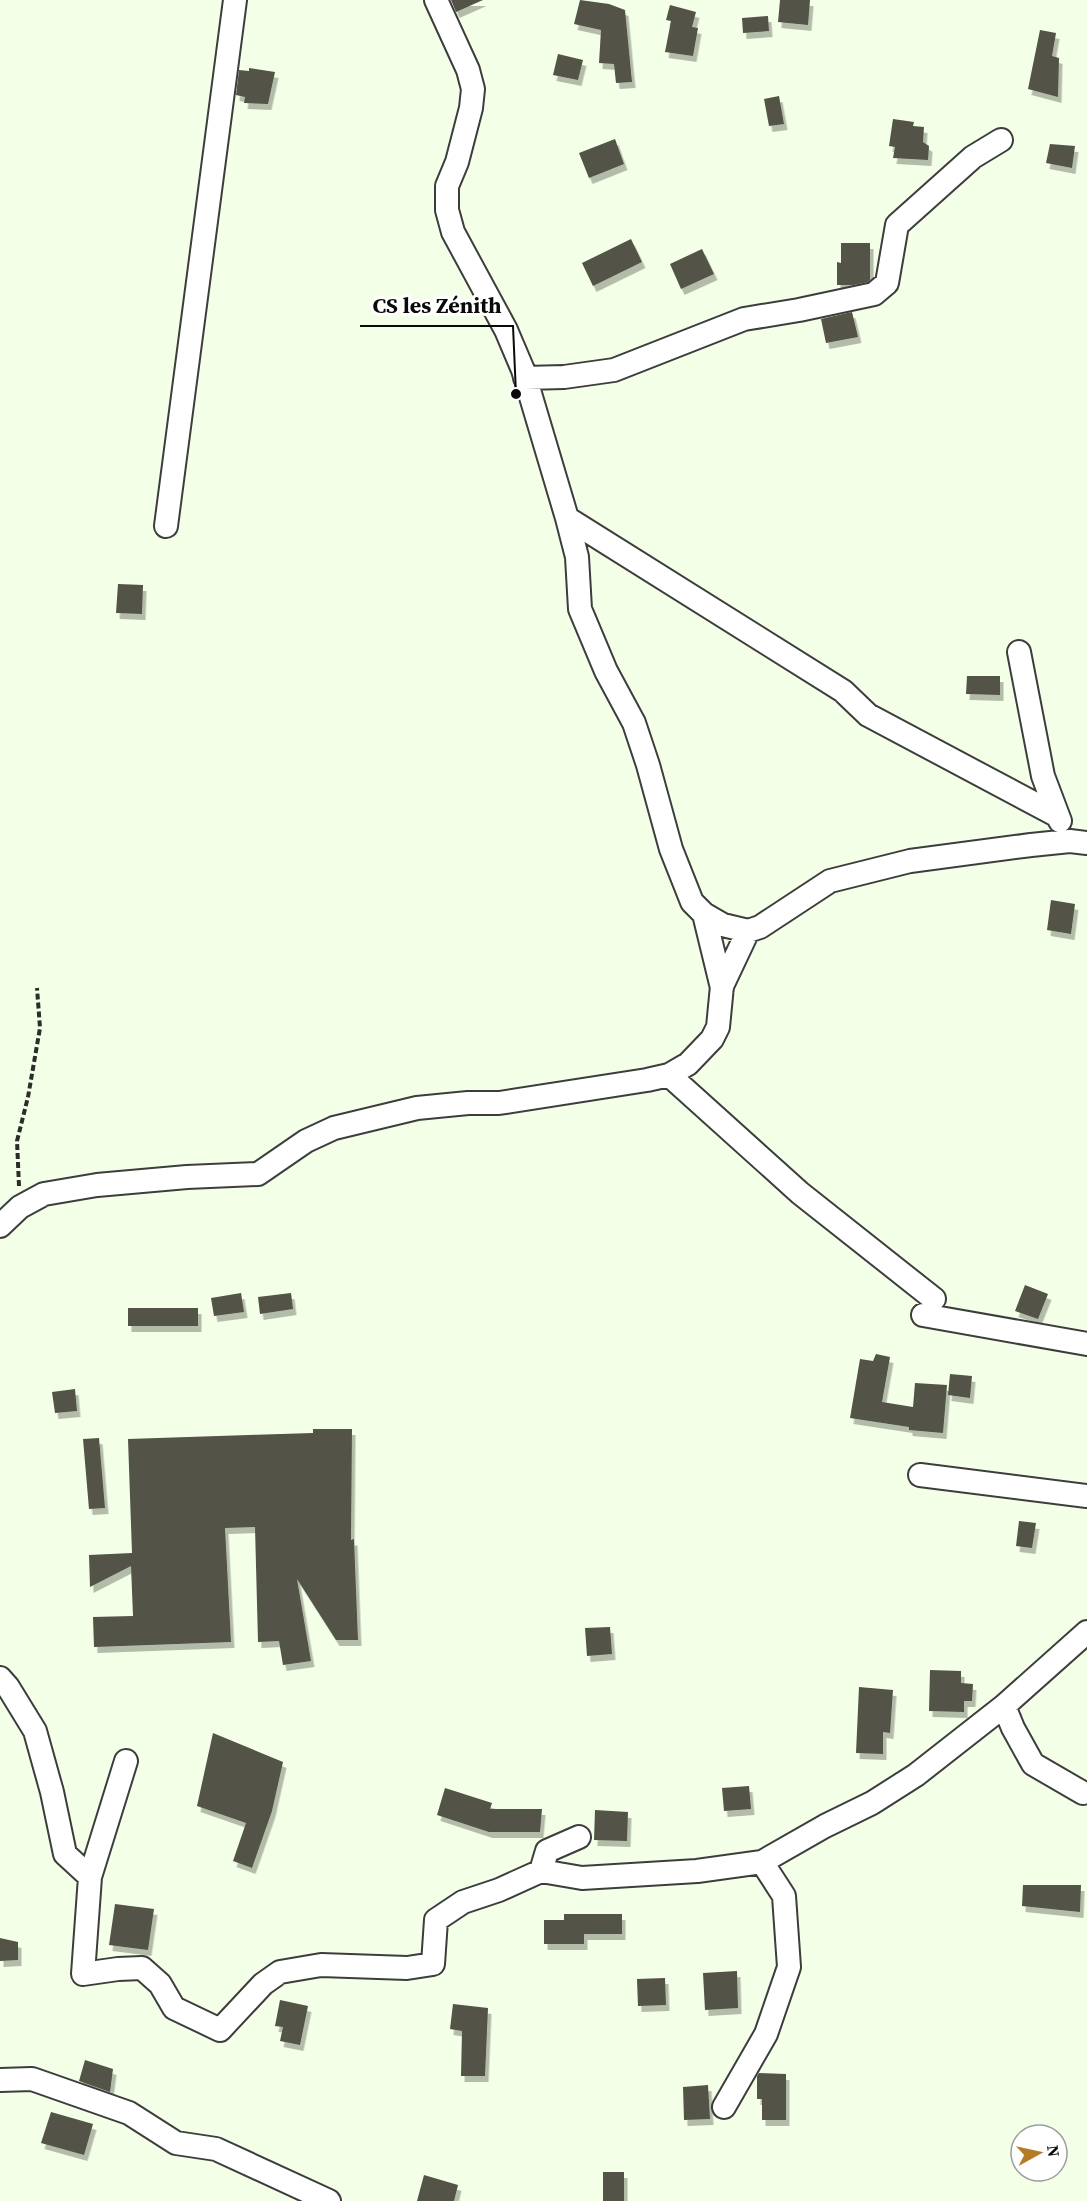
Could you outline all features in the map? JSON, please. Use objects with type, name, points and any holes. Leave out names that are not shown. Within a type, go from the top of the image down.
[{"type":"street","points":[[166,526],[235,0]]},
{"type":"street","points":[[436,0],[468,70],[473,89],[471,108],[457,162],[447,186],[447,210],[453,232],[506,330],[525,378],[577,557],[580,609],[606,672],[634,723],[671,849],[692,902],[704,914],[723,925],[748,931],[760,927],[830,881],[910,861],[1079,842]]},
{"type":"street","points":[[525,378],[564,377],[614,370],[744,319],[874,294],[887,283],[897,225],[973,157],[1001,140]]},
{"type":"street","points":[[567,518],[843,691],[868,715],[1056,814]]},
{"type":"street","points":[[1019,652],[1043,776],[1056,814],[1079,842]]},
{"type":"street","points":[[704,914],[722,988]]},
{"type":"street","points":[[0,1226],[20,1207],[44,1194],[97,1185],[187,1177],[258,1174],[306,1141],[334,1128],[417,1108],[468,1103],[499,1103],[669,1075],[688,1064],[712,1039],[718,1027],[722,988],[748,931]]},
{"type":"street","points":[[669,1075],[929,1307],[1087,1344]]},
{"type":"street","points":[[920,1475],[1087,1496]]},
{"type":"street","points":[[126,1761],[90,1877],[83,1974],[142,1968],[160,1984],[174,2008],[220,2030],[263,1984],[280,1972],[321,1965],[407,1968],[433,1964],[436,1920],[463,1902],[499,1890],[541,1871],[582,1878],[697,1872],[762,1862],[825,1826],[872,1803],[916,1775],[1004,1706],[1087,1632]]},
{"type":"street","points":[[0,1678],[35,1731],[52,1792],[65,1854],[90,1877]]},
{"type":"street","points":[[1004,1706],[1033,1764],[1083,1792]]},
{"type":"street","points":[[541,1871],[547,1851],[579,1837]]},
{"type":"street","points":[[724,2107],[766,2034],[789,1967],[784,1896],[762,1862]]},
{"type":"street","points":[[0,2080],[33,2079],[129,2113],[176,2143],[216,2149],[329,2201]]},
{"type":"path","points":[[20,1207],[17,1141],[28,1097],[40,1028],[37,988]]},
{"type":"building","points":[[451,0],[483,0],[456,12]]},
{"type":"building","points":[[580,0],[609,4],[625,10],[632,82],[616,83],[614,64],[599,63],[601,30],[574,24]]},
{"type":"building","points":[[780,0],[810,0],[808,25],[778,22]]},
{"type":"building","points":[[670,5],[696,12],[692,27],[698,28],[693,56],[665,52],[671,21],[666,20]]},
{"type":"building","points":[[768,16],[769,31],[743,33],[742,18]]},
{"type":"building","points":[[1040,30],[1056,33],[1052,56],[1059,58],[1058,97],[1028,89]]},
{"type":"building","points":[[558,54],[583,60],[578,80],[553,75]]},
{"type":"building","points":[[249,68],[275,72],[268,104],[244,103],[245,97],[236,95],[239,70],[249,71]]},
{"type":"building","points":[[779,96],[784,124],[769,126],[764,99]]},
{"type":"building","points":[[893,119],[914,122],[913,126],[924,127],[923,142],[929,146],[928,160],[893,158],[895,147],[889,146]]},
{"type":"building","points":[[615,139],[624,164],[589,178],[579,153]]},
{"type":"building","points":[[1050,144],[1075,146],[1072,168],[1046,163]]},
{"type":"building","points":[[631,239],[642,262],[593,286],[582,263]]},
{"type":"building","points":[[841,243],[870,243],[870,280],[868,282],[837,285],[837,262],[841,263]]},
{"type":"building","points":[[702,249],[714,274],[681,289],[670,264]]},
{"type":"building","points":[[852,312],[858,337],[826,343],[821,319]]},
{"type":"building","points":[[118,584],[143,585],[142,614],[116,613]]},
{"type":"building","points":[[967,676],[1000,676],[1000,695],[966,694]]},
{"type":"building","points":[[1051,900],[1075,904],[1071,934],[1047,930]]},
{"type":"building","points":[[1025,1285],[1048,1294],[1038,1319],[1015,1311]]},
{"type":"building","points":[[241,1293],[244,1312],[214,1316],[211,1298]]},
{"type":"building","points":[[291,1293],[293,1309],[260,1314],[258,1297]]},
{"type":"building","points":[[128,1308],[198,1308],[198,1326],[128,1326]]},
{"type":"building","points":[[876,1354],[890,1357],[882,1402],[913,1407],[915,1383],[947,1385],[943,1433],[909,1430],[909,1427],[850,1418],[860,1359],[873,1361]]},
{"type":"building","points":[[950,1374],[972,1376],[970,1398],[948,1395]]},
{"type":"building","points":[[75,1389],[77,1411],[55,1413],[52,1392]]},
{"type":"building","points":[[313,1429],[352,1429],[351,1540],[354,1539],[358,1640],[336,1640],[297,1579],[311,1661],[283,1665],[279,1641],[258,1642],[255,1527],[225,1528],[231,1642],[94,1647],[93,1617],[133,1616],[131,1566],[90,1587],[89,1555],[132,1553],[128,1439],[313,1433]]},
{"type":"building","points":[[99,1438],[105,1508],[89,1509],[83,1439]]},
{"type":"building","points":[[1019,1521],[1036,1523],[1032,1548],[1016,1546]]},
{"type":"building","points":[[610,1627],[612,1654],[587,1656],[585,1628]]},
{"type":"building","points":[[930,1670],[961,1671],[961,1683],[973,1684],[972,1701],[964,1701],[964,1712],[929,1711]]},
{"type":"building","points":[[859,1687],[893,1690],[890,1733],[883,1732],[883,1754],[856,1753]]},
{"type":"building","points":[[213,1733],[283,1762],[272,1811],[252,1868],[233,1861],[246,1823],[197,1806]]},
{"type":"building","points":[[749,1786],[751,1809],[724,1811],[722,1788]]},
{"type":"building","points":[[445,1788],[492,1803],[490,1809],[542,1809],[540,1832],[489,1832],[437,1815]]},
{"type":"building","points":[[595,1810],[628,1812],[627,1841],[594,1840]]},
{"type":"building","points":[[1023,1885],[1081,1885],[1080,1912],[1022,1906]]},
{"type":"building","points":[[115,1904],[154,1909],[148,1950],[109,1945]]},
{"type":"building","points":[[564,1914],[622,1914],[622,1934],[584,1934],[584,1944],[544,1944],[544,1920],[564,1920]]},
{"type":"building","points":[[0,1938],[18,1942],[18,1960],[0,1961]]},
{"type":"building","points":[[737,1971],[738,2008],[705,2010],[703,1973]]},
{"type":"building","points":[[665,1978],[666,2005],[638,2006],[637,1979]]},
{"type":"building","points":[[280,2000],[308,2006],[300,2045],[280,2041],[283,2027],[275,2026]]},
{"type":"building","points":[[453,2004],[488,2008],[485,2076],[461,2076],[462,2031],[450,2029]]},
{"type":"building","points":[[85,2060],[113,2069],[110,2092],[79,2081]]},
{"type":"building","points":[[759,2073],[786,2074],[786,2120],[762,2120],[762,2099],[757,2099]]},
{"type":"building","points":[[708,2085],[710,2119],[684,2120],[683,2087]]},
{"type":"building","points":[[51,2112],[93,2124],[84,2155],[41,2143]]},
{"type":"building","points":[[603,2172],[624,2172],[624,2201],[603,2201]]},
{"type":"building","points":[[424,2175],[458,2185],[454,2201],[417,2201]]},
{"type":"place","name":"CS les Zénith","points":[[516,394]]}]
